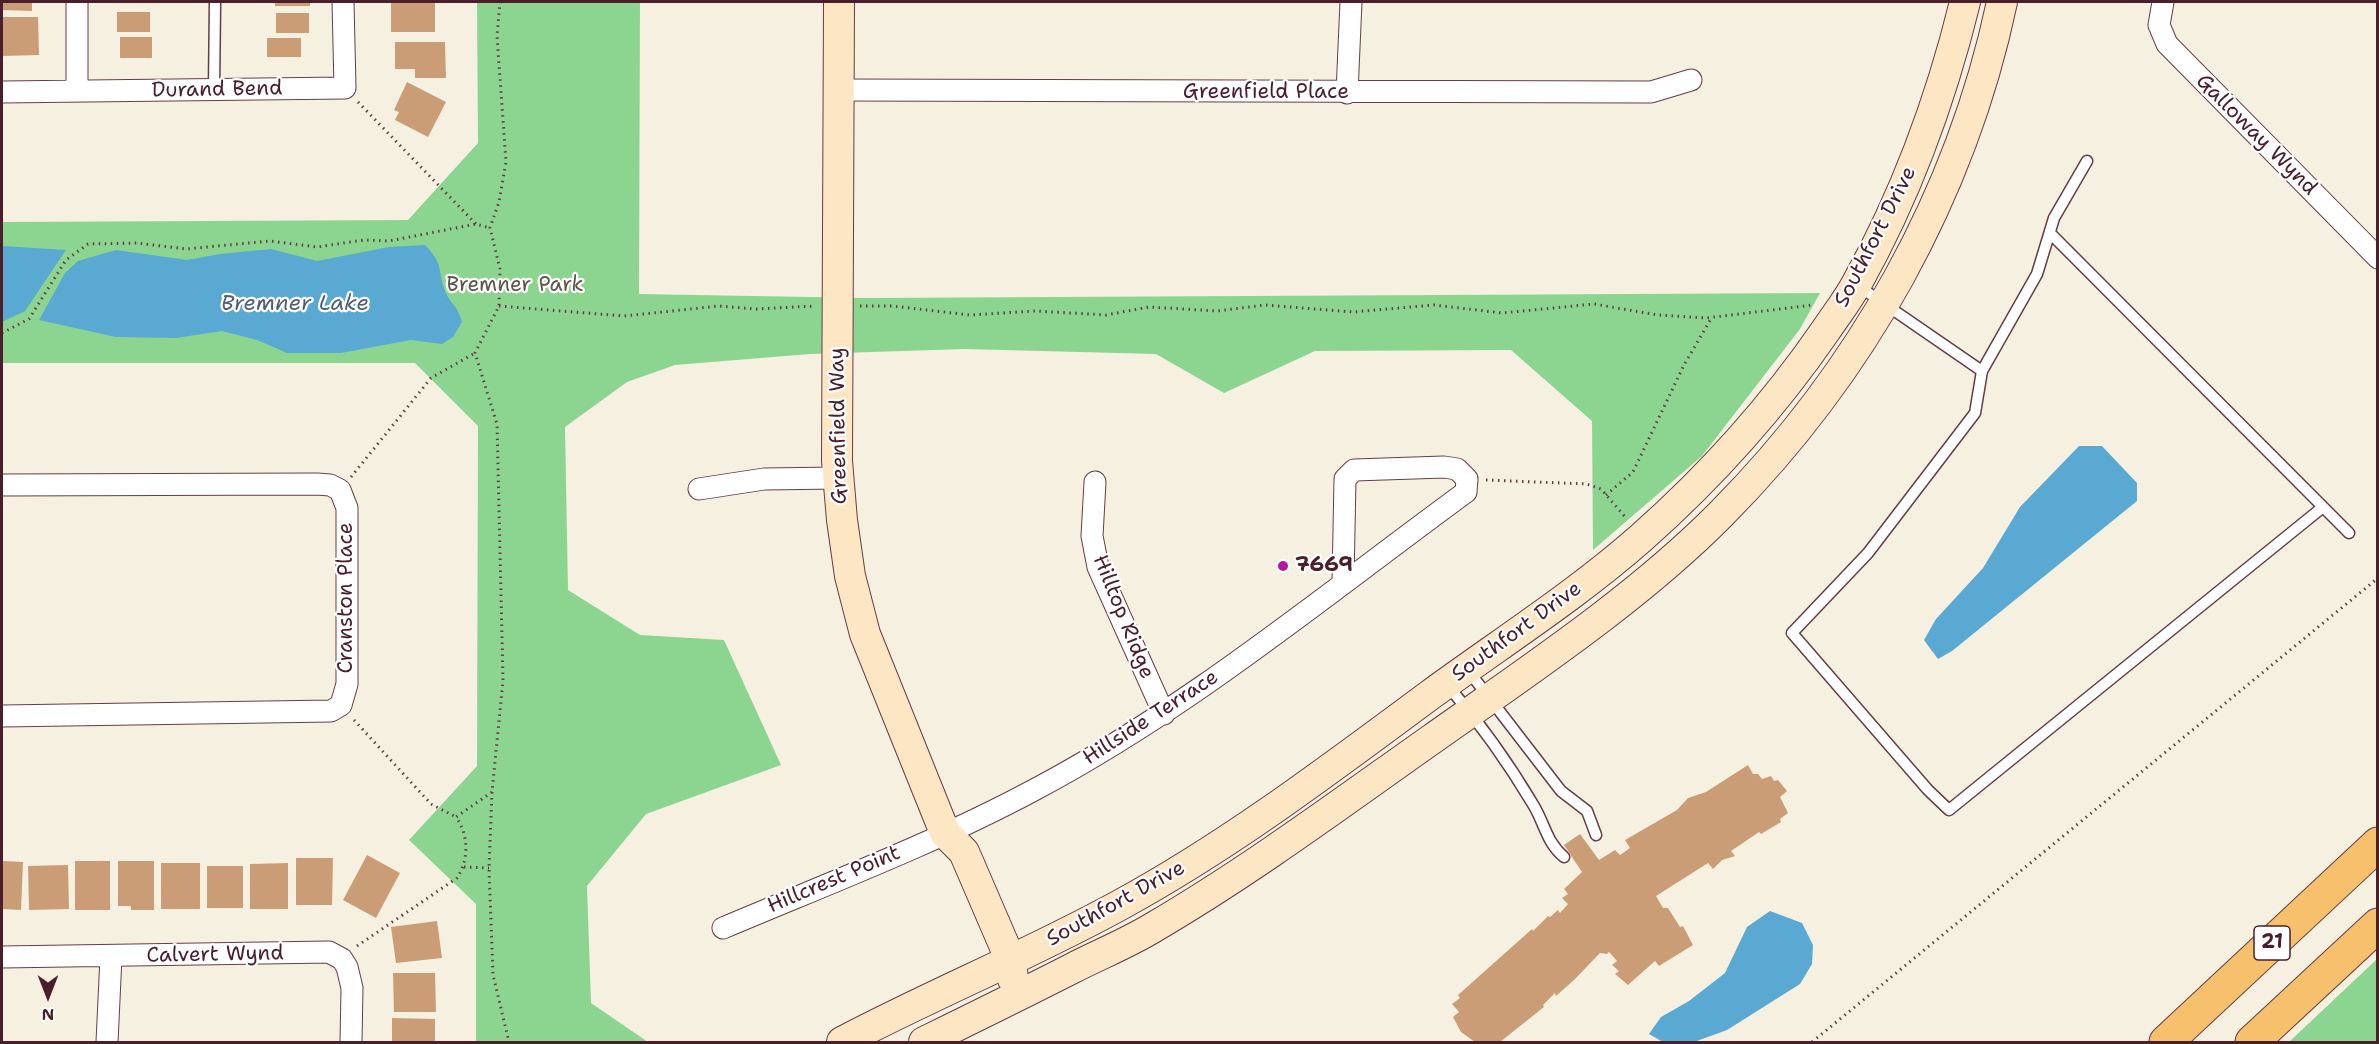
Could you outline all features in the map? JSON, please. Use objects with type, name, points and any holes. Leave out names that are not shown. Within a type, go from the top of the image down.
[{"type":"main road","name":"Greenfield Way","points":[[839,2],[838,478],[850,576],[865,634],[945,833],[945,862],[1001,964],[1014,997]]},
{"type":"main road","name":"Southfort Drive","points":[[842,1042],[1123,904],[1219,845],[1282,803],[1590,580],[1697,486],[1754,426],[1803,363],[1857,285],[1906,183],[1928,129],[1950,64],[1965,2]]},
{"type":"main road","name":"Southfort Drive","points":[[924,1042],[1150,930],[1250,869],[1613,607],[1720,515],[1776,454],[1831,386],[1887,303],[1943,186],[1978,92],[2002,2]]},
{"type":"main road","name":"21","points":[[2166,1042],[2378,844]]},
{"type":"main road","points":[[2252,1042],[2378,925]]},
{"type":"street","points":[[77,2],[77,92]]},
{"type":"street","points":[[344,2],[345,88]]},
{"type":"street","points":[[1347,93],[1351,2]]},
{"type":"street","name":"Galloway Wynd","points":[[2163,2],[2159,25],[2167,44],[2378,258]]},
{"type":"street","name":"Greenfield Place","points":[[839,90],[1651,92],[1691,80]]},
{"type":"street","name":"Durand Bend","points":[[2,92],[345,88]]},
{"type":"street","points":[[1343,582],[1346,478],[1354,470],[1444,467],[1457,469],[1467,479]]},
{"type":"street","points":[[699,489],[764,478],[838,478]]},
{"type":"street","name":"Hillside Terrace","points":[[945,833],[1034,790],[1188,699],[1466,492],[1467,479]]},
{"type":"street","name":"Hilltop Ridge","points":[[1095,482],[1092,536],[1098,567],[1164,714]]},
{"type":"street","points":[[2,485],[316,484],[330,485],[340,490]]},
{"type":"street","name":"Cranston Place","points":[[340,490],[347,508],[347,684],[341,705]]},
{"type":"street","points":[[2,716],[318,712],[332,711],[341,705]]},
{"type":"street","name":"Hillcrest Point","points":[[723,928],[945,833]]},
{"type":"street","name":"Calvert Wynd","points":[[2,957],[329,952],[342,959]]},
{"type":"street","points":[[107,1042],[111,957]]},
{"type":"street","points":[[342,959],[347,967],[352,988],[351,1042]]},
{"type":"lane","points":[[214,90],[215,2]]},
{"type":"lane","points":[[2087,161],[2054,218],[2037,274],[1982,371],[1975,413],[1868,553],[1792,633],[1928,790],[1949,810],[2323,507]]},
{"type":"lane","points":[[2051,234],[2349,533]]},
{"type":"lane","points":[[1857,285],[1887,303],[1982,371]]},
{"type":"lane","points":[[1456,676],[1480,705],[1561,791],[1587,811],[1596,835]]},
{"type":"lane","points":[[1456,676],[1480,705],[1536,808],[1551,843],[1564,857]]},
{"type":"path","points":[[340,490],[431,378],[475,353],[499,306],[500,270],[490,228],[499,202],[506,162],[498,44],[500,2]]},
{"type":"path","points":[[345,88],[476,224]]},
{"type":"path","points":[[2,333],[29,319],[66,260],[88,244],[137,243],[186,249],[270,241],[317,246],[363,240],[389,241],[476,224],[490,228]]},
{"type":"path","points":[[499,306],[624,316],[719,306],[756,309],[786,306],[892,306],[970,315],[1035,310],[1106,315],[1149,307],[1216,310],[1265,305],[1353,312],[1434,305],[1502,313],[1594,304],[1658,315],[1712,317],[1813,305]]},
{"type":"path","points":[[1606,495],[1633,472],[1684,365],[1712,317]]},
{"type":"path","points":[[475,353],[497,424],[503,681],[492,792],[489,868],[493,975],[509,1042]]},
{"type":"path","points":[[1467,479],[1577,482],[1596,486],[1626,518]]},
{"type":"path","points":[[1812,1042],[2378,578]]},
{"type":"path","points":[[341,705],[431,804],[456,818],[464,833],[464,867],[446,887],[368,936],[342,959]]},
{"type":"path","points":[[456,818],[492,792]]},
{"type":"path","points":[[464,867],[489,868]]},
{"type":"green space","name":"Bremner Park","points":[[477,2],[640,2],[639,294],[866,298],[1820,293],[1800,329],[1702,456],[1593,550],[1592,421],[1511,350],[1315,351],[1224,393],[1156,354],[965,349],[810,354],[675,365],[627,382],[565,427],[568,590],[640,635],[724,640],[781,765],[646,814],[587,886],[591,1003],[648,1042],[476,1042],[476,904],[409,840],[477,766],[478,426],[415,363],[2,363],[2,222],[408,220],[478,143]]},
{"type":"green space","points":[[2377,959],[2377,1042],[2289,1042]]},
{"type":"water","name":"Bremner Lake","points":[[425,245],[435,258],[443,286],[462,322],[453,337],[442,344],[411,340],[341,353],[287,353],[257,340],[222,331],[176,338],[116,337],[39,320],[65,273],[78,261],[116,250],[187,260],[271,249],[317,261],[389,247]]},
{"type":"water","points":[[2,246],[66,250],[25,311],[2,322]]},
{"type":"water","points":[[2079,446],[2102,446],[2137,483],[2137,501],[1952,651],[1938,659],[1924,640],[1936,619],[1983,568],[2020,507]]},
{"type":"water","points":[[1770,911],[1802,923],[1813,945],[1812,964],[1800,984],[1727,1030],[1694,1042],[1663,1042],[1649,1034],[1661,1017],[1689,1001],[1725,973],[1747,927]]},
{"type":"building","points":[[2,2],[32,2],[32,11],[2,10]]},
{"type":"building","points":[[275,2],[310,2],[310,6],[275,6]]},
{"type":"building","points":[[391,2],[435,2],[435,32],[391,32]]},
{"type":"building","points":[[117,12],[150,12],[150,32],[117,32]]},
{"type":"building","points":[[276,13],[309,13],[309,33],[276,33]]},
{"type":"building","points":[[2,17],[38,17],[39,55],[2,56]]},
{"type":"building","points":[[120,37],[152,37],[152,58],[120,58]]},
{"type":"building","points":[[267,38],[301,38],[301,57],[267,57]]},
{"type":"building","points":[[395,42],[445,42],[446,78],[415,78],[415,69],[395,69]]},
{"type":"building","points":[[407,82],[446,102],[428,137],[395,120],[399,112],[394,110]]},
{"type":"building","points":[[1748,765],[1753,774],[1758,774],[1762,779],[1771,776],[1774,781],[1778,780],[1787,791],[1780,797],[1788,813],[1780,819],[1781,822],[1761,834],[1759,832],[1731,851],[1735,856],[1722,860],[1713,869],[1708,863],[1656,896],[1663,908],[1668,908],[1680,927],[1683,926],[1693,945],[1659,966],[1655,961],[1628,985],[1615,974],[1619,971],[1612,965],[1617,961],[1609,952],[1600,953],[1556,996],[1555,993],[1543,1005],[1544,1007],[1500,1042],[1475,1042],[1461,1032],[1453,1017],[1459,1012],[1452,1004],[1460,998],[1458,995],[1532,929],[1533,931],[1548,916],[1550,917],[1558,910],[1560,913],[1568,904],[1562,898],[1568,894],[1564,889],[1582,872],[1564,845],[1580,834],[1599,860],[1615,850],[1620,855],[1630,848],[1625,840],[1677,810],[1688,798],[1706,792]]},
{"type":"building","points":[[367,855],[400,873],[376,918],[343,900]]},
{"type":"building","points":[[296,858],[333,858],[332,905],[296,905]]},
{"type":"building","points":[[2,861],[23,862],[21,910],[2,909]]},
{"type":"building","points":[[75,861],[110,861],[110,910],[75,910]]},
{"type":"building","points":[[118,861],[154,861],[154,910],[131,910],[131,906],[118,906]]},
{"type":"building","points":[[161,863],[200,863],[200,909],[161,909]]},
{"type":"building","points":[[288,863],[288,909],[250,909],[250,864]]},
{"type":"building","points":[[68,865],[69,909],[29,910],[28,866]]},
{"type":"building","points":[[207,866],[243,866],[243,908],[207,908]]},
{"type":"building","points":[[437,921],[442,958],[396,963],[391,927]]},
{"type":"building","points":[[393,973],[435,973],[436,1012],[394,1012]]},
{"type":"building","points":[[392,1018],[435,1019],[435,1042],[392,1042]]},
{"type":"place","name":"7669","points":[[1283,566]]}]
